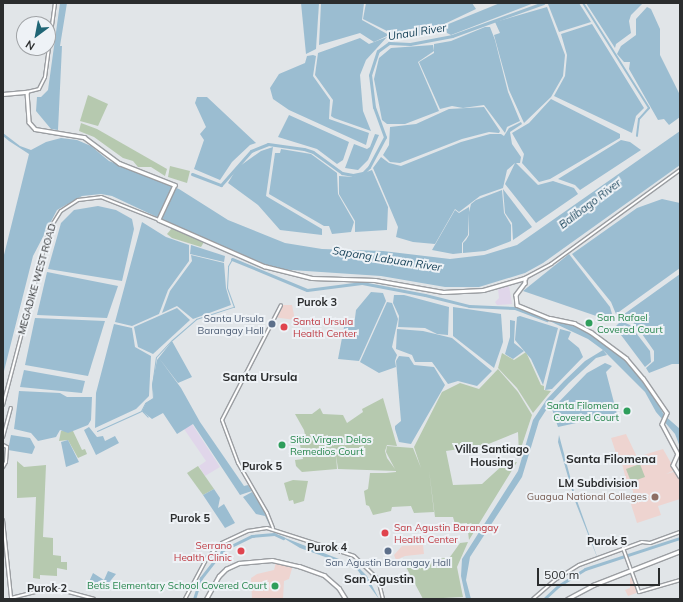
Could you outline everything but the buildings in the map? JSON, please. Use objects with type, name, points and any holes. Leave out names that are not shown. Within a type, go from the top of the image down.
[{"type":"main road","points":[[3,94],[27,92],[29,122],[34,129],[84,137],[119,163],[174,187],[159,219],[260,265],[312,278],[375,280],[434,291],[466,292],[501,287],[525,278],[525,283],[516,295],[517,305],[550,318],[574,323],[603,340],[636,369],[666,412],[663,422],[678,454],[673,465],[680,476]]},
{"type":"main road","points":[[567,599],[631,570],[680,551]]},
{"type":"main road","points":[[206,599],[219,576],[226,569],[239,563],[272,560],[299,566],[324,575],[339,588],[346,599]]},
{"type":"street","points":[[27,92],[39,89],[45,77],[55,3]]},
{"type":"street","points":[[525,278],[551,264],[680,170]]},
{"type":"street","name":"MEGADIKE WEST ROAD","points":[[3,405],[49,230],[61,211],[78,200],[95,197],[114,200],[159,219]]},
{"type":"street","points":[[273,528],[267,513],[238,463],[222,420],[281,305]]},
{"type":"street","points":[[3,437],[12,408]]},
{"type":"street","points":[[3,445],[7,447],[6,462],[3,467]]},
{"type":"street","points":[[3,520],[11,598],[40,591],[61,590],[94,599]]},
{"type":"street","points":[[185,599],[207,558],[222,543],[248,531],[273,528],[354,556],[378,579],[383,599]]},
{"type":"street","points":[[533,599],[567,571],[596,557],[642,542],[650,543],[680,532]]},
{"type":"street","points":[[623,548],[639,592],[680,580]]},
{"type":"shaded area","points":[[509,286],[512,304],[497,305],[495,302],[499,298],[498,289]]},
{"type":"shaded area","points":[[280,305],[292,305],[295,320],[273,317]]},
{"type":"shaded area","points":[[192,424],[220,467],[205,476],[199,466],[206,461],[184,429]]},
{"type":"shaded area","points":[[626,434],[637,457],[663,449],[675,470],[666,474],[677,471],[680,479],[680,499],[658,506],[661,515],[637,523],[629,498],[633,496],[633,491],[631,487],[628,487],[621,460],[618,459],[611,438]]},
{"type":"shaded area","points":[[423,545],[424,554],[405,556],[396,560],[394,555],[402,546]]},
{"type":"shaded area","points":[[276,562],[293,565],[289,579],[284,581],[283,599],[252,599],[251,578],[257,574],[274,570]]},
{"type":"shaded area","points":[[633,577],[639,592],[628,596],[625,590],[630,588],[630,578]]},
{"type":"green space","points":[[88,95],[108,104],[98,126],[80,121]]},
{"type":"green space","points":[[81,123],[97,129],[167,169],[165,176],[151,167],[138,167],[133,161],[123,158],[94,137],[79,131]]},
{"type":"green space","points":[[170,166],[190,171],[187,183],[168,177]]},
{"type":"green space","points":[[172,228],[204,242],[201,247],[172,238],[167,234]]},
{"type":"green space","points":[[526,352],[541,385],[544,386],[544,390],[551,391],[533,413],[517,388],[498,368],[502,353],[514,360]]},
{"type":"green space","points":[[498,369],[518,392],[532,415],[519,454],[518,432],[486,445],[446,451],[453,485],[482,484],[504,464],[517,462],[469,540],[467,523],[455,524],[453,517],[435,517],[429,470],[434,512],[414,513],[411,506],[392,507],[391,511],[373,515],[369,506],[366,505],[364,491],[368,489],[370,473],[386,473],[396,471],[338,469],[336,455],[337,469],[302,472],[296,466],[295,460],[303,459],[300,445],[307,444],[304,430],[295,414],[312,414],[320,408],[323,414],[343,415],[347,423],[363,412],[362,409],[383,398],[397,446],[387,445],[385,451],[387,458],[395,469],[386,452],[387,446],[413,448],[421,468],[414,447],[442,392],[460,383],[479,389]]},
{"type":"green space","points":[[61,431],[73,431],[82,450],[85,449],[87,454],[78,458],[68,440],[59,441]]},
{"type":"green space","points":[[17,461],[24,467],[46,465],[43,537],[53,538],[53,555],[61,556],[61,562],[67,562],[67,570],[57,568],[57,576],[40,575],[40,579],[33,578],[36,497],[17,498]]},
{"type":"green space","points":[[640,464],[645,477],[631,482],[626,469]]},
{"type":"green space","points":[[198,466],[214,489],[203,495],[187,473]]},
{"type":"green space","points":[[293,480],[308,481],[304,501],[294,504],[293,500],[289,501],[284,483]]},
{"type":"green space","points":[[468,542],[457,567],[463,597],[423,599],[405,565],[450,557],[460,543]]},
{"type":"water","points":[[60,3],[67,3],[60,46],[62,46],[58,130],[51,129],[36,111],[37,97],[41,97],[48,90],[53,56],[56,56],[56,32]]},
{"type":"water","points":[[301,3],[319,3],[316,49],[306,54]]},
{"type":"water","points":[[321,3],[364,3],[362,20],[389,35],[374,42],[360,33],[319,45]]},
{"type":"water","points":[[366,3],[472,3],[476,9],[419,36],[394,39],[389,38],[391,33],[363,19]]},
{"type":"water","points":[[500,3],[534,3],[451,35],[447,33],[446,25]]},
{"type":"water","points":[[579,3],[591,22],[559,32],[548,4]]},
{"type":"water","points":[[586,3],[643,3],[631,15],[629,21],[631,33],[616,44],[615,48]]},
{"type":"water","points":[[547,7],[565,55],[563,76],[551,97],[524,123],[509,90],[494,35],[500,33],[495,22]]},
{"type":"water","points":[[647,7],[651,9],[660,29],[660,55],[680,95],[680,117],[669,125],[664,119],[658,120],[629,69],[630,62],[624,62],[617,54],[621,46],[636,35],[636,19]]},
{"type":"water","points":[[592,24],[644,108],[636,116],[632,133],[554,96],[565,76],[567,55],[561,34]]},
{"type":"water","points":[[485,27],[490,27],[495,40],[508,92],[520,121],[507,127],[505,133],[484,105],[463,108],[452,106],[440,109],[419,62],[434,53],[434,44],[451,41]]},
{"type":"water","points":[[387,37],[366,60],[360,75],[363,111],[371,131],[331,116],[333,100],[315,75],[318,53],[360,38],[369,44]]},
{"type":"water","points":[[433,45],[434,51],[418,62],[439,111],[405,124],[387,124],[382,120],[374,79],[379,58],[391,48]]},
{"type":"water","points":[[307,56],[316,56],[313,76],[330,100],[329,119],[369,133],[366,145],[289,110],[273,99],[270,88],[279,74],[305,63]]},
{"type":"water","points":[[197,97],[207,97],[256,143],[250,145],[232,162],[220,180],[194,169],[204,140],[200,134],[206,127],[195,103]]},
{"type":"water","points":[[551,99],[620,134],[620,138],[550,179],[539,182],[522,163],[524,154],[512,133],[529,123]]},
{"type":"water","points":[[484,107],[500,131],[499,133],[489,132],[462,139],[400,163],[390,162],[383,155],[389,145],[390,127],[416,124],[449,109]]},
{"type":"water","points":[[289,115],[349,142],[343,160],[337,164],[317,149],[278,137]]},
{"type":"water","points":[[521,122],[522,124],[510,132],[512,144],[521,157],[520,163],[516,163],[538,185],[553,181],[574,188],[578,194],[536,223],[505,184],[515,163],[507,170],[503,188],[480,196],[459,212],[455,209],[435,244],[413,242],[396,237],[398,227],[373,168],[381,157],[389,163],[401,166],[461,142],[490,134],[501,134],[504,136],[509,128]]},
{"type":"water","points":[[680,131],[680,165],[543,263],[525,273],[479,287],[445,287],[381,276],[276,269],[251,261],[112,196],[101,194],[82,196],[57,210],[33,256],[3,375],[3,259],[29,154],[9,141],[3,136],[3,133],[20,146],[31,150],[46,142],[61,138],[77,140],[91,146],[109,161],[179,189],[228,220],[285,243],[322,249],[383,251],[450,259],[484,255],[517,245]]},
{"type":"water","points":[[375,134],[379,135],[368,160],[358,170],[345,168],[354,144],[367,149],[370,147]]},
{"type":"water","points":[[621,140],[630,142],[641,150],[580,190],[575,185],[558,179]]},
{"type":"water","points":[[273,147],[266,196],[322,229],[322,235],[280,230],[258,205],[228,183],[237,168],[261,151]]},
{"type":"water","points":[[281,149],[311,154],[337,173],[338,194],[354,222],[351,232],[332,234],[329,226],[324,226],[269,194],[275,153],[280,153]]},
{"type":"water","points":[[372,170],[388,207],[387,230],[355,232],[355,221],[339,194],[339,176],[353,177]]},
{"type":"water","points":[[503,189],[532,227],[513,240],[512,223],[505,213]]},
{"type":"water","points":[[502,190],[504,213],[511,225],[511,241],[485,251],[463,253],[463,243],[469,235],[469,213],[468,235],[462,243],[462,253],[453,254],[432,250],[455,210],[459,213],[469,207],[469,212],[471,204],[476,200]]},
{"type":"water","points":[[662,199],[680,203],[680,268],[616,314],[611,302],[572,254],[637,208]]},
{"type":"water","points":[[98,206],[116,210],[132,219],[134,229],[122,281],[48,269],[61,223],[74,210]]},
{"type":"water","points":[[142,222],[166,237],[189,245],[189,261],[168,290],[159,314],[132,326],[115,322]]},
{"type":"water","points":[[191,245],[225,256],[224,262],[190,254]]},
{"type":"water","points":[[569,254],[610,307],[612,314],[608,320],[523,291]]},
{"type":"water","points":[[191,255],[224,263],[226,288],[231,305],[193,319],[177,306],[162,313],[170,291],[192,261]]},
{"type":"water","points":[[47,272],[118,286],[107,318],[37,315]]},
{"type":"water","points":[[680,274],[680,364],[672,364],[649,373],[646,368],[654,361],[654,351],[635,324],[620,317]]},
{"type":"water","points":[[371,292],[383,293],[386,301],[359,361],[338,359],[345,322],[355,318],[356,310]]},
{"type":"water","points":[[394,295],[404,295],[449,307],[448,335],[437,334],[425,328],[398,327],[399,316],[393,303]]},
{"type":"water","points":[[387,302],[392,303],[398,319],[392,347],[397,355],[395,361],[396,367],[379,373],[360,362]]},
{"type":"water","points":[[453,307],[501,314],[503,342],[494,368],[453,336]]},
{"type":"water","points":[[177,308],[190,320],[153,354],[138,347],[134,327]]},
{"type":"water","points":[[520,316],[558,328],[543,385],[531,359],[515,340],[517,317]]},
{"type":"water","points":[[35,318],[105,321],[88,376],[25,365]]},
{"type":"water","points":[[543,318],[577,326],[595,335],[624,359],[652,393],[664,415],[680,429],[680,447],[675,434],[656,412],[645,392],[603,350],[588,339]]},
{"type":"water","points":[[510,320],[515,321],[514,343],[524,351],[513,359],[505,354],[510,337]]},
{"type":"water","points":[[621,321],[630,325],[650,351],[651,362],[645,367],[615,327]]},
{"type":"water","points":[[114,324],[132,328],[135,347],[151,356],[149,396],[136,409],[95,428],[96,393]]},
{"type":"water","points":[[397,329],[423,331],[452,338],[492,371],[477,386],[458,381],[448,384],[432,362],[415,362],[412,355],[396,349]]},
{"type":"water","points":[[560,329],[571,332],[568,339],[579,348],[583,357],[552,389],[545,390]]},
{"type":"water","points":[[172,341],[192,377],[178,383],[159,358],[181,388],[200,422],[244,486],[248,485],[252,491],[240,495],[193,424],[177,434],[163,413],[152,419],[142,411],[146,403],[154,398],[152,385],[157,360]]},
{"type":"water","points":[[603,350],[607,355],[596,358],[569,383],[552,401],[539,421],[522,477],[470,557],[466,580],[471,599],[466,599],[461,576],[462,559],[518,471],[533,420],[547,399],[564,381],[585,361]]},
{"type":"water","points":[[399,356],[409,357],[414,365],[434,367],[445,385],[411,444],[399,442],[395,429],[395,426],[401,421],[396,361]]},
{"type":"water","points":[[605,363],[612,366],[606,372],[617,414],[558,427],[552,409],[587,373]]},
{"type":"water","points":[[24,370],[85,381],[82,393],[20,387]]},
{"type":"water","points":[[19,391],[60,393],[67,397],[92,397],[91,420],[88,425],[68,433],[60,430],[56,437],[38,441],[31,433],[14,429]]},
{"type":"water","points":[[89,427],[97,437],[103,436],[105,441],[115,436],[119,443],[96,455],[84,430]]},
{"type":"water","points":[[11,435],[30,438],[35,447],[32,454],[8,450]]},
{"type":"water","points":[[559,435],[575,495],[599,562],[575,501],[558,442]]},
{"type":"water","points":[[68,440],[79,462],[66,467],[61,442]]},
{"type":"water","points":[[214,489],[220,498],[218,508],[224,504],[235,523],[225,528],[203,495]]},
{"type":"water","points":[[252,492],[268,517],[270,526],[265,516],[256,514],[243,497]]},
{"type":"water","points":[[280,536],[357,566],[367,576],[379,599],[356,568],[300,548]]},
{"type":"water","points":[[108,571],[116,574],[107,585],[100,583],[98,586],[94,584],[93,587],[88,584],[93,573],[104,580]]},
{"type":"waterway","name":"Unaul River","points":[[192,174],[221,185],[251,151],[268,144],[304,149],[313,152],[342,173],[353,175],[363,173],[369,167],[385,137],[374,107],[370,75],[378,51],[389,43],[410,44],[452,36],[543,3]]},
{"type":"waterway","points":[[583,3],[649,108],[639,119],[637,136]]},
{"type":"waterway","points":[[97,431],[141,411],[145,403],[153,398],[152,385],[156,357],[172,340],[196,319],[234,307],[227,288],[228,266],[232,259]]},
{"type":"waterway","points":[[232,259],[307,290],[362,283],[425,295],[469,306],[515,308],[547,320]]},
{"type":"waterway","points":[[142,411],[148,417]]},
{"type":"waterway","points":[[194,599],[201,578],[223,550],[252,536],[274,534],[283,538]]},
{"type":"waterway","points":[[544,599],[558,586],[585,569],[680,538]]},
{"type":"place","name":"San Rafael Covered Court","points":[[589,323]]},
{"type":"place","name":"Santa Ursula Barangay Hall","points":[[272,324]]},
{"type":"place","name":"Santa Ursula Health Center","points":[[284,327]]},
{"type":"place","name":"Santa Filomena Covered Court","points":[[627,411]]},
{"type":"place","name":"Sitio Virgen Delos Remedios Court","points":[[282,445]]},
{"type":"place","name":"Guagua National Colleges","points":[[655,497]]},
{"type":"place","name":"San Agustin Barangay Health Center","points":[[385,533]]},
{"type":"place","name":"Serrano Health Clinic","points":[[241,551]]},
{"type":"place","name":"San Agustin Barangay Hall","points":[[388,551]]},
{"type":"place","name":"Betis Elementary School Covered Court","points":[[275,586]]},
{"type":"district","name":"Purok 3","points":[[317,302]]},
{"type":"district","name":"Santa Ursula","points":[[260,377]]},
{"type":"district","name":"Villa Santiago Housing","points":[[492,456]]},
{"type":"district","name":"Santa Filomena","points":[[611,459]]},
{"type":"district","name":"Purok 5","points":[[262,466]]},
{"type":"district","name":"LM Subdivision","points":[[598,483]]},
{"type":"district","name":"Purok 5","points":[[190,518]]},
{"type":"district","name":"Purok 5","points":[[607,541]]},
{"type":"district","name":"Purok 4","points":[[327,547]]},
{"type":"district","name":"San Agustin","points":[[379,579]]},
{"type":"district","name":"Purok 2","points":[[47,588]]},
{"type":"water label","name":"Balibago River","points":[[590,204]]},
{"type":"water label","name":"Sapang Labuan River","points":[[387,259]]}]
